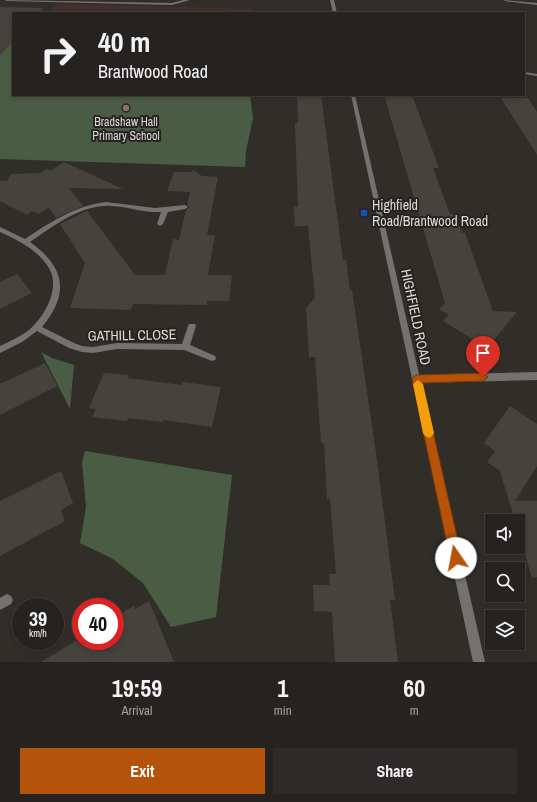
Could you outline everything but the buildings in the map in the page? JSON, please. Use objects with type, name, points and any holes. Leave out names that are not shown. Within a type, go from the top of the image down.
[{"type":"street","points":[[7,0],[75,0],[172,4],[188,0]]},
{"type":"street","points":[[332,0],[335,12]]},
{"type":"street","points":[[504,0],[537,4]]},
{"type":"street","points":[[525,73],[537,76]]},
{"type":"street","name":"HIGHFIELD ROAD","points":[[353,96],[479,662]]},
{"type":"street","points":[[24,243],[70,214],[84,208],[116,204],[165,210],[185,207]]},
{"type":"street","points":[[160,224],[165,210]]},
{"type":"street","points":[[0,229],[24,243],[42,256],[56,276],[54,300],[36,327],[0,350]]},
{"type":"street","name":"GATHILL CLOSE","points":[[185,347],[192,326]]},
{"type":"street","name":"GATHILL CLOSE","points":[[36,327],[72,346],[93,350],[116,346],[185,347],[212,358]]},
{"type":"street","points":[[416,379],[537,376]]},
{"type":"shaded area","points":[[57,4],[253,9],[252,12],[50,12]]},
{"type":"green space","name":"Bradshaw Hall Primary School","points":[[0,42],[12,42],[12,96],[250,96],[253,118],[246,151],[245,167],[0,159]]},
{"type":"green space","points":[[41,352],[52,358],[74,365],[70,409]]},
{"type":"green space","points":[[85,451],[232,475],[216,617],[171,627],[143,583],[113,559],[80,543],[86,507],[82,462]]},
{"type":"slow traffic","points":[[418,384],[429,433]]},
{"type":"place","name":"Bradshaw Hall Primary School","points":[[126,108]]},
{"type":"place","name":"Highfield Road/Brantwood Road","points":[[364,213]]},
{"type":"route","points":[[456,558],[416,379],[483,377]]}]
